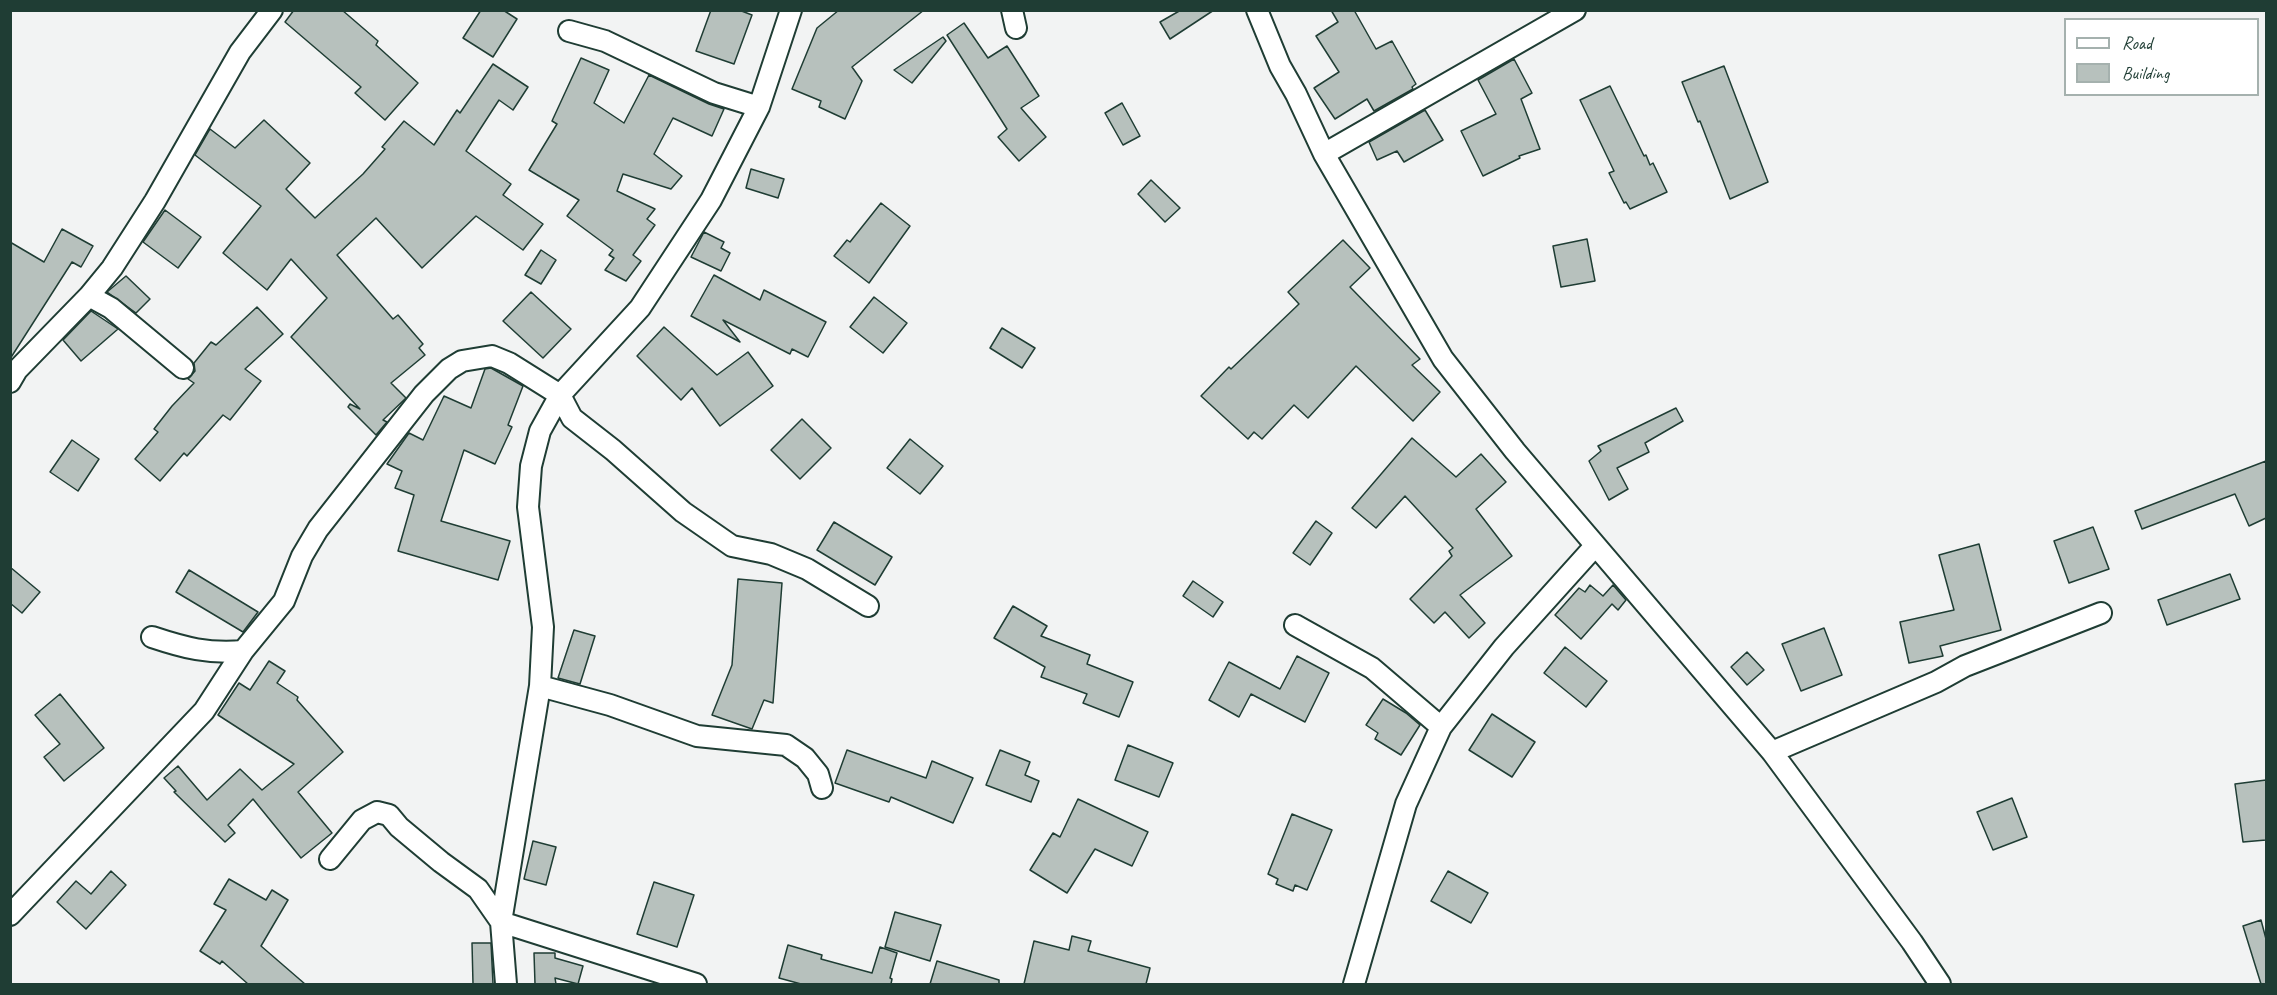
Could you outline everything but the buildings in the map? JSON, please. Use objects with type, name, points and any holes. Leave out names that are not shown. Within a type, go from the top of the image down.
[{"type":"street","points":[[10,382],[17,370],[89,296],[112,268],[155,201],[240,52],[272,10]]},
{"type":"street","points":[[506,984],[501,922],[540,686],[543,627],[528,507],[531,466],[540,430],[560,395],[640,308],[711,200],[759,107],[790,10]]},
{"type":"street","points":[[1257,10],[1280,66],[1324,154],[1443,359],[1475,403],[1772,752],[1912,942],[1940,984]]},
{"type":"street","points":[[1324,154],[1575,10]]},
{"type":"street","points":[[569,32],[605,41],[714,93],[759,107]]},
{"type":"street","points":[[89,296],[111,308],[183,368]]},
{"type":"street","points":[[10,915],[204,711],[243,651],[284,602],[302,556],[318,529],[424,394],[449,369],[462,361],[492,356],[509,363],[560,395],[572,418],[693,519],[732,546],[771,554],[807,569],[868,606]]},
{"type":"street","points":[[1354,984],[1406,804],[1441,727],[1504,647],[1595,546]]},
{"type":"street","points":[[1772,752],[1936,682],[1965,666],[2101,613]]},
{"type":"street","points":[[1295,625],[1372,668],[1441,727]]},
{"type":"street","points":[[152,637],[182,647],[216,653],[243,651]]},
{"type":"street","points":[[540,686],[610,705],[697,736],[786,745],[805,758],[818,774],[822,788]]},
{"type":"street","points":[[330,859],[362,819],[377,812],[389,815],[441,862],[477,890],[501,922],[696,984]]}]
